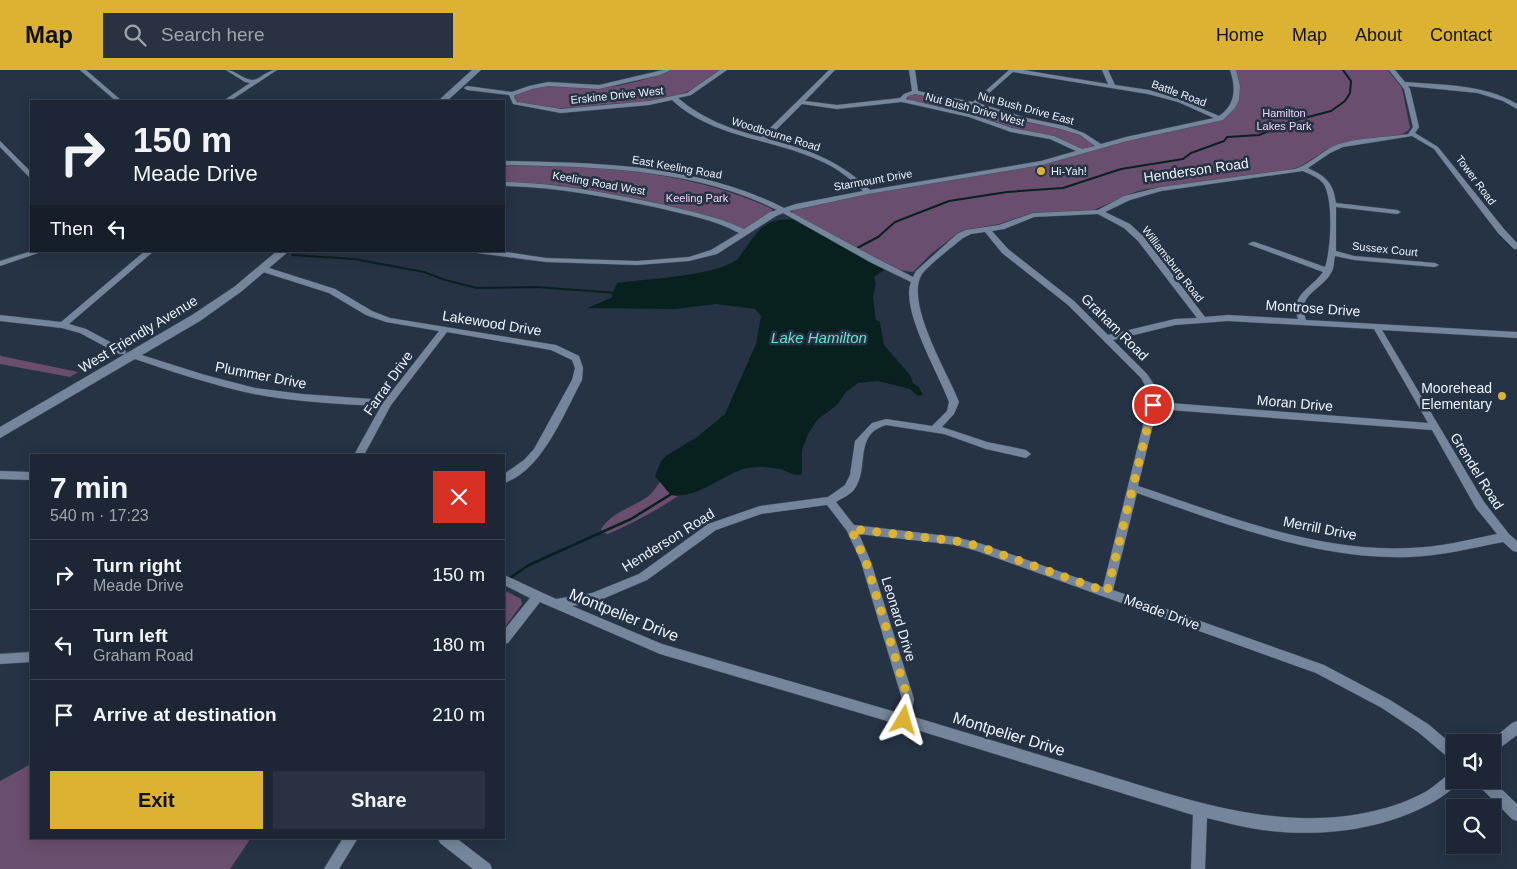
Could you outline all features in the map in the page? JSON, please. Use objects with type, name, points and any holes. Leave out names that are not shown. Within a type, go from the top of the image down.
[{"type":"main road","points":[[443,100],[477,70]]},
{"type":"main road","points":[[453,100],[486,70]]},
{"type":"main road","name":"West Friendly Avenue","points":[[0,423],[216,305],[263,269],[279,253]]},
{"type":"main road","name":"West Friendly Avenue","points":[[0,433],[127,354],[279,253]]},
{"type":"street","points":[[83,70],[118,100]]},
{"type":"street","points":[[229,70],[247,81],[255,82]]},
{"type":"street","points":[[228,100],[274,70]]},
{"type":"street","points":[[467,88],[512,94],[531,87],[548,84],[592,88],[610,86],[668,70]]},
{"type":"street","name":"Erskine Drive West","points":[[512,94],[511,98],[516,104],[561,111],[608,105],[645,104],[675,99],[696,90],[724,70]]},
{"type":"street","points":[[762,140],[832,70]]},
{"type":"street","points":[[902,100],[906,95],[915,92],[912,70]]},
{"type":"street","points":[[974,104],[1012,70]]},
{"type":"street","name":"Battle Road","points":[[1012,70],[1112,85],[1165,96],[1220,119]]},
{"type":"street","points":[[1105,70],[1112,85]]},
{"type":"street","points":[[1220,119],[1234,107],[1237,88],[1233,70]]},
{"type":"street","points":[[1392,70],[1405,84],[1416,127],[1412,134]]},
{"type":"street","points":[[1405,84],[1488,93],[1507,100],[1517,107]]},
{"type":"street","name":"Nut Bush Drive East","points":[[915,92],[974,104],[1026,120],[1063,127],[1082,134],[1100,146]]},
{"type":"street","name":"Woodbourne Road","points":[[675,99],[683,107],[706,121],[742,135],[788,146],[826,160],[843,170],[868,192]]},
{"type":"street","name":"Nut Bush Drive West","points":[[800,102],[837,108],[902,100],[971,116],[1011,130],[1052,137],[1082,152]]},
{"type":"street","name":"Starmount Drive","points":[[487,252],[546,260],[662,262],[689,258],[714,252],[761,221],[782,211],[815,202],[1042,163],[1100,146],[1220,119]]},
{"type":"street","name":"Henderson Road","points":[[914,280],[927,264],[960,236],[988,230],[1033,215],[1099,212],[1144,192],[1304,169],[1332,149],[1347,144],[1394,139],[1412,134]]},
{"type":"street","name":"Tower Road","points":[[1412,134],[1436,148],[1501,231],[1517,247]]},
{"type":"street","points":[[0,143],[30,175]]},
{"type":"street","points":[[0,158],[11,155]]},
{"type":"street","name":"East Keeling Road","points":[[505,163],[574,164],[690,178],[738,190],[914,280]]},
{"type":"street","points":[[1303,322],[1299,312],[1300,301],[1328,271],[1333,253],[1333,205],[1331,192],[1327,184],[1319,176],[1304,169]]},
{"type":"street","name":"Keeling Road West","points":[[505,184],[560,186],[617,197],[711,218],[732,225],[745,233]]},
{"type":"street","points":[[1333,205],[1397,212]]},
{"type":"street","name":"Williamsburg Road","points":[[1099,212],[1123,223],[1141,239],[1202,319]]},
{"type":"street","name":"Graham Road","points":[[988,230],[1005,251],[1071,303],[1108,338],[1144,376],[1152,389],[1153,405],[1107,592]]},
{"type":"street","points":[[1252,244],[1328,271]]},
{"type":"street","points":[[0,264],[37,252]]},
{"type":"street","points":[[63,325],[149,252]]},
{"type":"street","name":"Sussex Court","points":[[1333,253],[1354,258],[1435,265]]},
{"type":"street","name":"Lakewood Drive","points":[[263,269],[332,291],[362,310],[378,316],[553,347],[576,358],[579,368],[576,380],[538,451],[528,463],[505,478]]},
{"type":"street","points":[[914,280],[912,289],[914,303],[954,402],[951,412],[934,429]]},
{"type":"street","name":"Plummer Drive","points":[[0,318],[63,325],[83,330],[127,354],[227,385],[272,394],[388,403]]},
{"type":"street","name":"Montrose Drive","points":[[1108,338],[1168,323],[1202,319],[1255,318],[1517,335]]},
{"type":"street","name":"Grendel Road","points":[[1376,326],[1480,505],[1505,537],[1517,548]]},
{"type":"street","name":"Farrar Drive","points":[[360,454],[388,403],[444,329]]},
{"type":"street","name":"Moran Drive","points":[[1153,405],[1434,428]]},
{"type":"street","points":[[851,529],[830,502],[849,488],[855,475],[860,441],[875,425],[886,422],[934,429],[986,445],[1026,454]]},
{"type":"street","points":[[0,475],[30,476]]},
{"type":"street","name":"Merrill Drive","points":[[1134,488],[1270,533],[1344,549],[1379,553],[1410,553],[1505,537]]},
{"type":"street","name":"Henderson Road","points":[[555,604],[593,598],[643,577],[712,527],[735,518],[760,510],[830,502]]},
{"type":"street","name":"Meade Drive","points":[[851,529],[956,541],[978,546],[1320,669],[1386,704],[1423,728],[1446,747]]},
{"type":"street","name":"Leonard Drive","points":[[851,529],[866,562],[908,699],[904,720]]},
{"type":"street","points":[[505,580],[555,604]]},
{"type":"street","points":[[505,638],[538,596]]},
{"type":"street","name":"Montpelier Drive","points":[[555,604],[660,649],[904,720],[1200,810],[1279,825],[1341,823],[1372,819],[1398,810],[1428,798],[1446,785]]},
{"type":"street","points":[[0,660],[30,657]]},
{"type":"street","points":[[1501,740],[1517,727]]},
{"type":"street","points":[[1492,789],[1517,814]]},
{"type":"street","points":[[1198,869],[1200,810]]},
{"type":"street","points":[[332,869],[350,839]]},
{"type":"street","points":[[446,839],[485,869]]},
{"type":"green space","points":[[671,70],[720,70],[687,92],[658,101],[544,108],[531,107],[520,103],[514,97],[532,87],[604,88],[638,81]]},
{"type":"green space","name":"Hamilton Lakes Park","points":[[1235,70],[1388,70],[1402,88],[1410,128],[1405,133],[1390,138],[1338,144],[1291,170],[1147,189],[1135,192],[1094,210],[1032,213],[999,224],[966,230],[958,233],[931,254],[913,272],[899,270],[792,213],[793,209],[822,201],[1050,163],[1126,140],[1216,121],[1230,112],[1238,101],[1240,87]]},
{"type":"green space","points":[[914,94],[975,106],[1025,122],[1055,126],[1079,135],[1095,145],[1079,149],[1053,136],[1026,132],[973,115],[908,100],[908,95]]},
{"type":"green space","name":"Keeling Park","points":[[505,164],[605,168],[671,177],[736,195],[768,207],[772,211],[743,230],[710,216],[559,185],[505,183]]},
{"type":"green space","points":[[0,355],[78,372],[70,377],[0,364]]},
{"type":"green space","points":[[660,482],[671,495],[678,496],[626,526],[608,534],[602,532],[601,529],[605,523],[649,496]]},
{"type":"green space","points":[[505,591],[521,599],[522,604],[505,627]]},
{"type":"green space","points":[[30,765],[30,839],[250,839],[230,869],[0,869],[0,781]]},
{"type":"water","name":"Lake Hamilton","points":[[794,219],[887,268],[874,277],[876,284],[873,297],[876,320],[880,322],[884,345],[910,375],[913,383],[919,387],[923,395],[918,396],[910,389],[878,381],[858,383],[846,392],[837,405],[817,420],[808,434],[802,450],[802,474],[793,474],[772,468],[748,468],[702,490],[682,495],[671,495],[655,476],[661,461],[697,437],[725,414],[756,344],[761,316],[755,309],[716,304],[675,309],[587,308],[611,298],[617,283],[695,273],[724,266],[735,261],[757,233],[766,225],[771,222]]},
{"type":"waterway","points":[[857,248],[878,237],[895,222],[949,201],[1007,192],[1063,188],[1121,169],[1183,159],[1191,153],[1224,141],[1227,137],[1259,135],[1293,121],[1331,111],[1345,101],[1350,93],[1351,81],[1343,70]]},
{"type":"waterway","points":[[292,255],[354,259],[424,272],[445,280],[477,288],[536,287],[617,293]]},
{"type":"waterway","points":[[505,581],[529,565],[631,519],[673,493]]},
{"type":"place","name":"Hi-Yah!","points":[[1041,171]]},
{"type":"place","name":"Moorehead Elementary","points":[[1502,396]]},
{"type":"route","points":[[904,720],[908,699],[902,677],[866,562],[851,529],[956,541],[978,546],[1107,592],[1153,405]]}]
